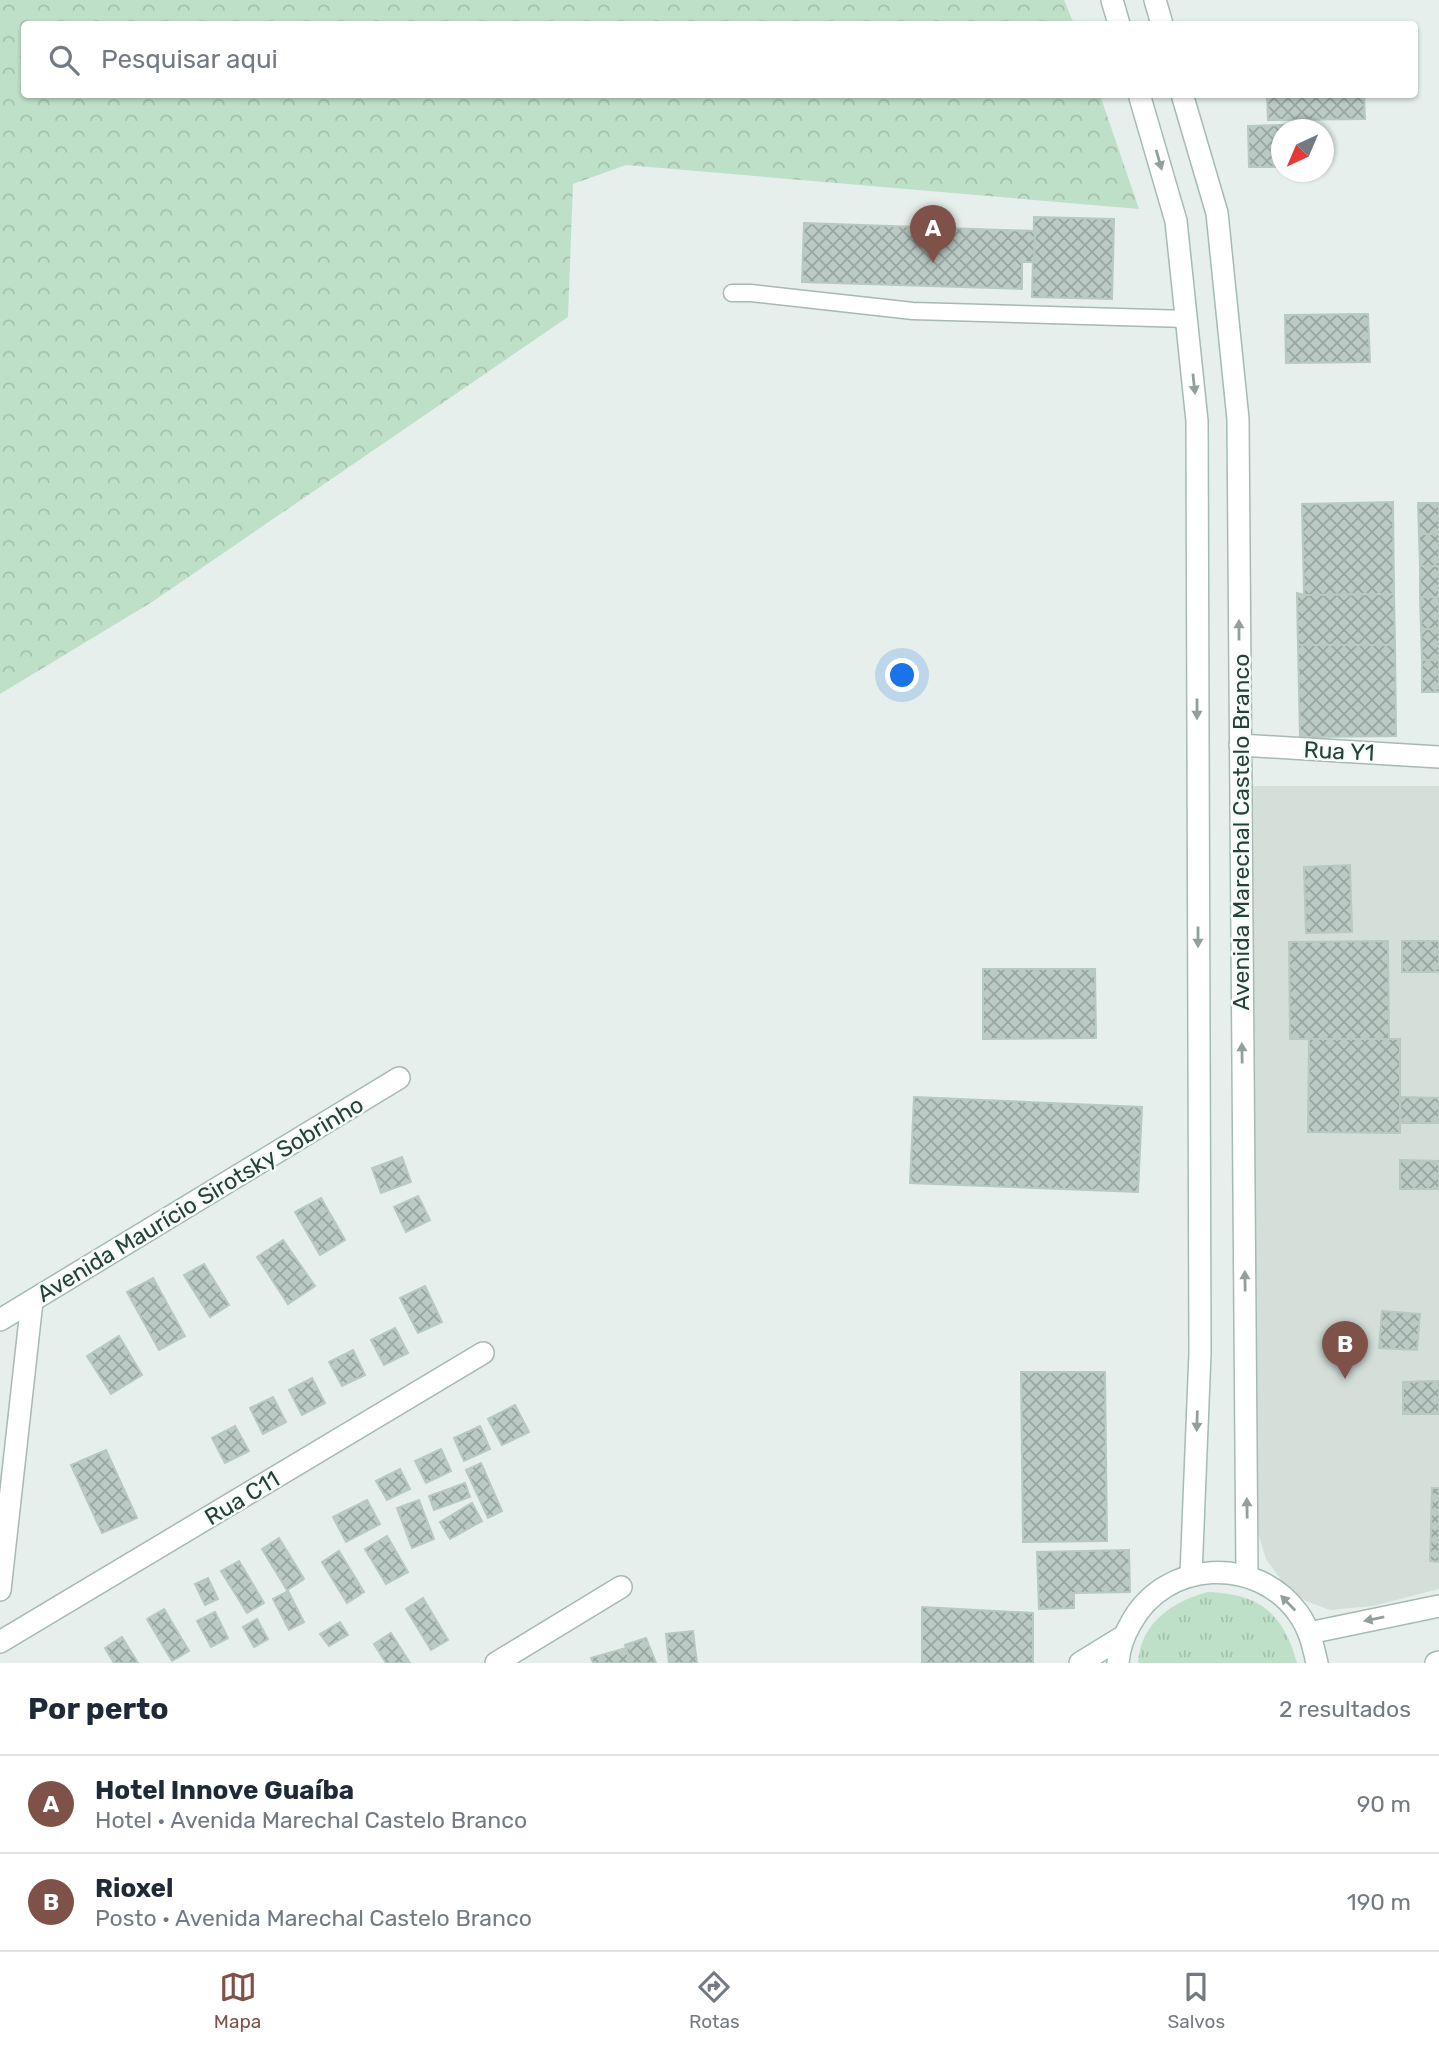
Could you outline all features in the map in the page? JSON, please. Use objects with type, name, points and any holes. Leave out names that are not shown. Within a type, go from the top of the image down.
[{"type":"main road","points":[[1112,0],[1118,21]]},
{"type":"main road","points":[[1155,0],[1161,21]]},
{"type":"main road","name":"Avenida Marechal Castelo Branco","points":[[1140,98],[1176,221],[1198,421],[1200,1353],[1191,1575]]},
{"type":"main road","name":"Avenida Marechal Castelo Branco","points":[[1183,98],[1217,213],[1238,419],[1247,1576]]},
{"type":"main road","name":"Rua Y1","points":[[1240,745],[1439,757]]},
{"type":"main road","name":"Avenida Maurício Sirotsky Sobrinho","points":[[0,1320],[399,1078]]},
{"type":"main road","points":[[0,1590],[32,1301]]},
{"type":"main road","name":"Rua C11","points":[[0,1642],[484,1353]]},
{"type":"main road","points":[[1118,1663],[1124,1636],[1139,1609],[1162,1587],[1191,1575],[1210,1572],[1247,1576],[1265,1583],[1283,1596],[1310,1633],[1317,1663]]},
{"type":"main road","points":[[496,1663],[621,1587]]},
{"type":"main road","points":[[1310,1633],[1439,1606]]},
{"type":"main road","points":[[1080,1663],[1124,1636]]},
{"type":"lane","points":[[732,293],[913,312],[1187,319]]},
{"type":"shaded area","points":[[1253,786],[1439,786],[1439,1589],[1373,1606],[1330,1610],[1306,1601],[1285,1585],[1266,1559],[1256,1526]]},
{"type":"green space","points":[[0,0],[1064,0],[1073,21],[21,21],[21,98],[1101,98],[1139,209],[626,165],[573,184],[568,317],[152,602],[0,694]]},
{"type":"green space","points":[[1208,1592],[1242,1597],[1267,1610],[1284,1631],[1297,1663],[1138,1663],[1140,1649],[1152,1625],[1171,1608]]},
{"type":"building","points":[[1267,98],[1364,98],[1365,119],[1268,120]]},
{"type":"building","points":[[1271,125],[1271,167],[1249,167],[1248,126]]},
{"type":"building","points":[[1034,217],[1114,219],[1112,299],[1032,297]]},
{"type":"building","points":[[804,223],[1035,231],[1034,262],[1022,262],[1022,289],[802,282]]},
{"type":"building","points":[[1368,314],[1370,362],[1286,363],[1285,315]]},
{"type":"building","points":[[1393,502],[1394,594],[1304,595],[1302,504]]},
{"type":"building","points":[[1418,503],[1439,503],[1439,534],[1419,534]]},
{"type":"building","points":[[1419,534],[1439,534],[1439,566],[1420,566]]},
{"type":"building","points":[[1420,566],[1439,566],[1439,597],[1420,597]]},
{"type":"building","points":[[1297,593],[1394,594],[1395,645],[1298,645]]},
{"type":"building","points":[[1420,597],[1439,597],[1439,629],[1421,629]]},
{"type":"building","points":[[1421,629],[1439,629],[1439,660],[1422,660]]},
{"type":"building","points":[[1298,645],[1395,645],[1396,736],[1300,737]]},
{"type":"building","points":[[1422,660],[1439,660],[1439,692],[1422,692]]},
{"type":"building","points":[[1350,865],[1352,932],[1306,933],[1304,867]]},
{"type":"building","points":[[1388,941],[1389,1039],[1290,1039],[1289,942]]},
{"type":"building","points":[[1402,941],[1439,941],[1439,972],[1402,972]]},
{"type":"building","points":[[983,969],[1095,969],[1096,1038],[983,1039]]},
{"type":"building","points":[[1309,1039],[1400,1039],[1400,1133],[1308,1132]]},
{"type":"building","points":[[914,1097],[1142,1107],[1138,1192],[910,1183]]},
{"type":"building","points":[[1400,1097],[1439,1098],[1439,1123],[1401,1123]]},
{"type":"building","points":[[402,1157],[411,1182],[381,1193],[372,1168]]},
{"type":"building","points":[[1400,1160],[1439,1161],[1439,1189],[1400,1189]]},
{"type":"building","points":[[418,1196],[430,1220],[406,1232],[394,1207]]},
{"type":"building","points":[[321,1198],[345,1240],[320,1255],[295,1212]]},
{"type":"building","points":[[283,1240],[315,1286],[288,1304],[257,1257]]},
{"type":"building","points":[[204,1264],[229,1305],[210,1317],[184,1275]]},
{"type":"building","points":[[153,1278],[185,1336],[159,1350],[127,1292]]},
{"type":"building","points":[[425,1286],[442,1322],[418,1333],[400,1298]]},
{"type":"building","points":[[1382,1311],[1420,1314],[1417,1350],[1379,1348]]},
{"type":"building","points":[[395,1328],[408,1353],[384,1365],[371,1340]]},
{"type":"building","points":[[119,1336],[142,1375],[111,1394],[87,1356]]},
{"type":"building","points":[[353,1350],[365,1375],[342,1386],[329,1362]]},
{"type":"building","points":[[1021,1372],[1105,1372],[1107,1541],[1023,1542]]},
{"type":"building","points":[[312,1378],[325,1403],[302,1415],[289,1390]]},
{"type":"building","points":[[1439,1381],[1439,1414],[1403,1414],[1403,1382]]},
{"type":"building","points":[[273,1397],[286,1422],[263,1434],[250,1408]]},
{"type":"building","points":[[515,1405],[529,1432],[502,1445],[488,1419]]},
{"type":"building","points":[[235,1426],[249,1451],[225,1463],[212,1438]]},
{"type":"building","points":[[480,1426],[490,1449],[464,1461],[454,1438]]},
{"type":"building","points":[[441,1449],[451,1471],[426,1483],[415,1461]]},
{"type":"building","points":[[106,1450],[137,1518],[102,1533],[71,1465]]},
{"type":"building","points":[[481,1463],[502,1511],[488,1518],[466,1470]]},
{"type":"building","points":[[400,1469],[410,1489],[387,1500],[376,1481]]},
{"type":"building","points":[[465,1483],[470,1497],[434,1510],[429,1496]]},
{"type":"building","points":[[1432,1488],[1439,1488],[1439,1562],[1430,1561]]},
{"type":"building","points":[[367,1500],[380,1524],[346,1542],[333,1517]]},
{"type":"building","points":[[419,1500],[434,1539],[412,1548],[397,1508]]},
{"type":"building","points":[[472,1503],[482,1521],[450,1539],[440,1522]]},
{"type":"building","points":[[387,1536],[408,1572],[386,1584],[365,1549]]},
{"type":"building","points":[[279,1538],[304,1579],[287,1590],[262,1549]]},
{"type":"building","points":[[1129,1550],[1130,1592],[1074,1593],[1074,1608],[1039,1609],[1037,1552]]},
{"type":"building","points":[[339,1551],[364,1592],[347,1603],[322,1562]]},
{"type":"building","points":[[239,1561],[264,1603],[247,1613],[221,1571]]},
{"type":"building","points":[[208,1578],[218,1599],[205,1605],[195,1584]]},
{"type":"building","points":[[288,1591],[304,1622],[289,1630],[273,1599]]},
{"type":"building","points":[[423,1598],[448,1640],[431,1650],[406,1609]]},
{"type":"building","points":[[922,1607],[1033,1613],[1033,1663],[922,1663]]},
{"type":"building","points":[[164,1609],[189,1651],[172,1661],[147,1619]]},
{"type":"building","points":[[215,1612],[228,1638],[211,1647],[197,1621]]},
{"type":"building","points":[[257,1619],[268,1639],[254,1647],[243,1627]]},
{"type":"building","points":[[340,1622],[348,1635],[329,1646],[320,1634]]},
{"type":"building","points":[[693,1631],[697,1663],[669,1663],[666,1634]]},
{"type":"building","points":[[391,1633],[410,1663],[386,1663],[374,1644]]},
{"type":"building","points":[[122,1637],[138,1663],[114,1663],[105,1648]]},
{"type":"building","points":[[646,1638],[656,1663],[631,1663],[625,1645]]},
{"type":"building","points":[[626,1648],[630,1663],[593,1663],[591,1658]]},
{"type":"place","name":"Hotel Innove Guaíba","points":[[933,263]]},
{"type":"place","name":"Rioxel","points":[[1345,1379]]}]
